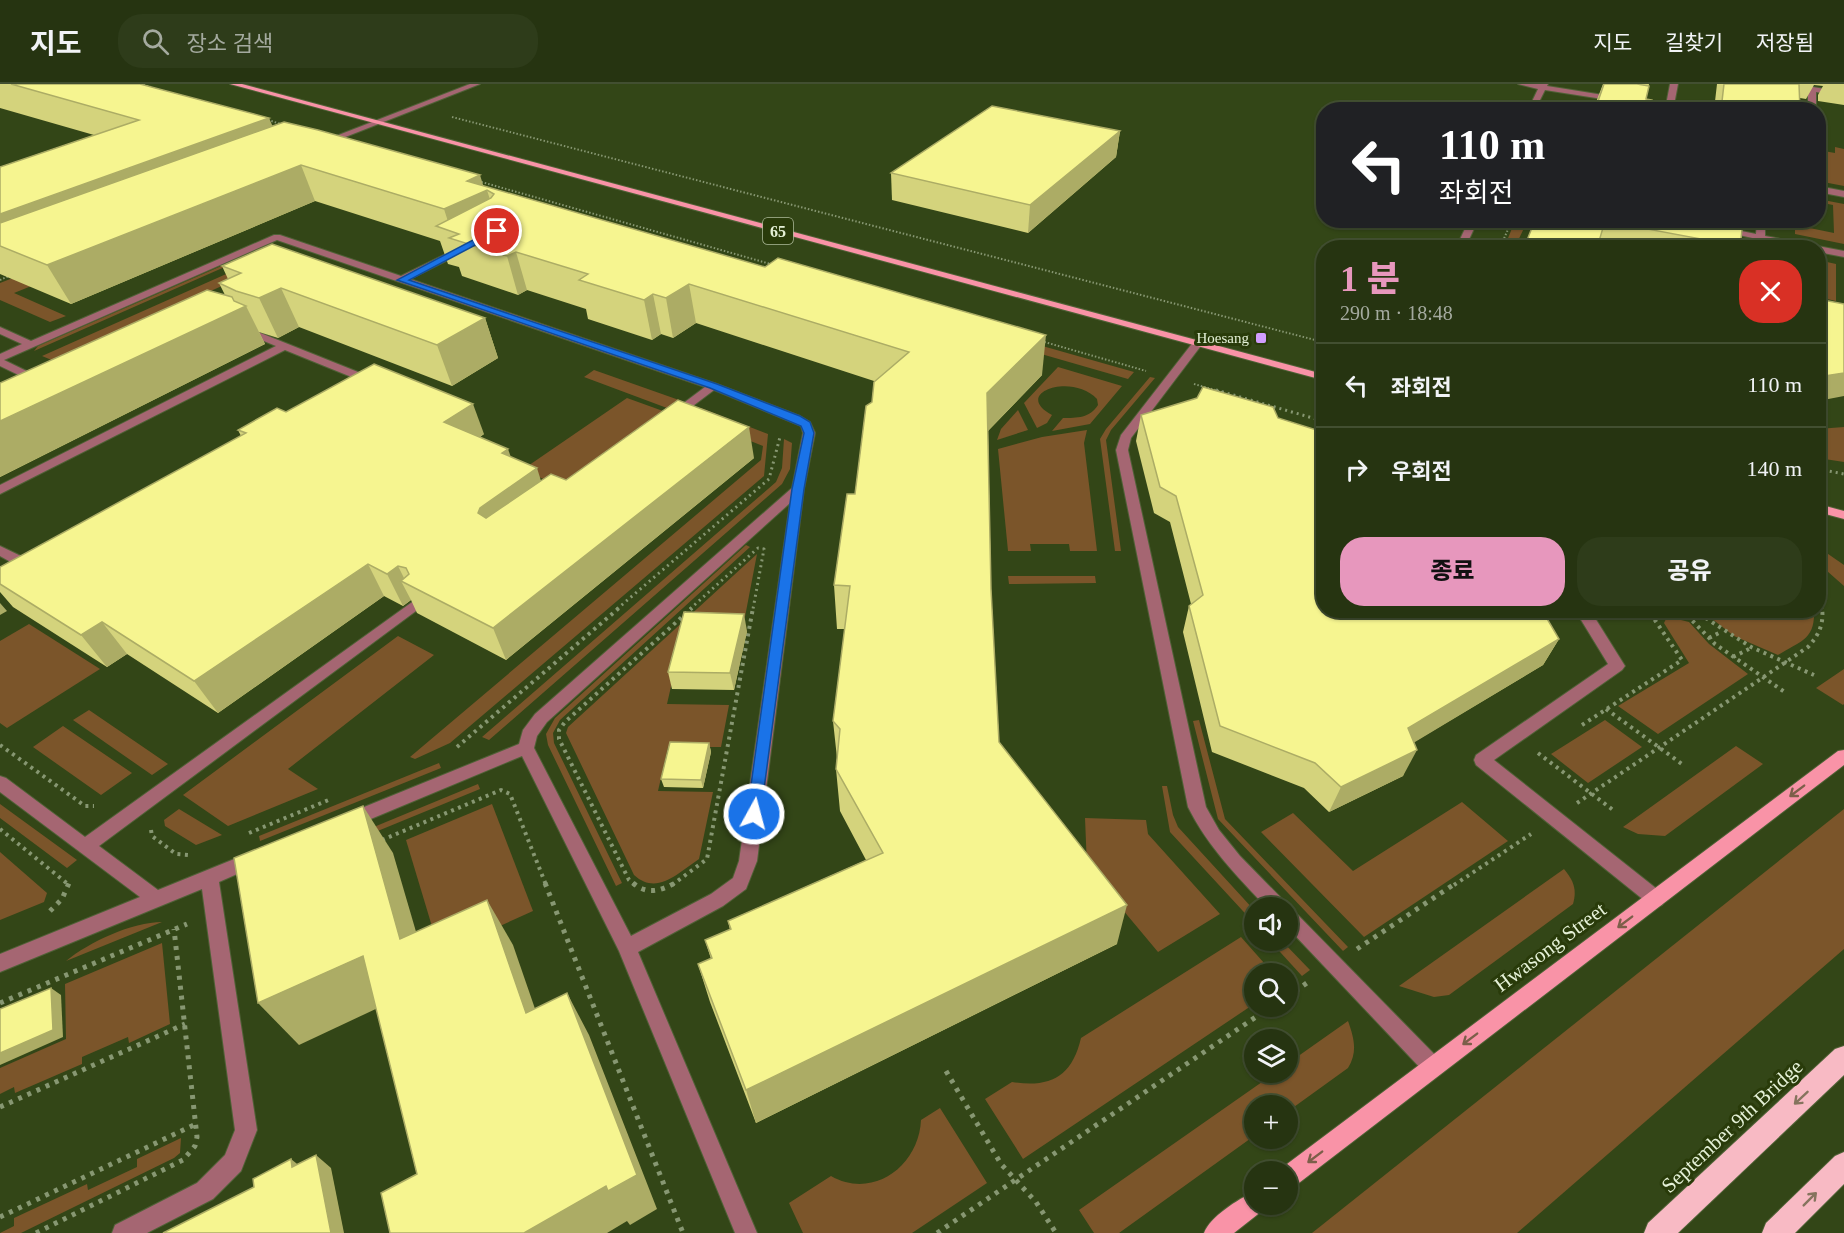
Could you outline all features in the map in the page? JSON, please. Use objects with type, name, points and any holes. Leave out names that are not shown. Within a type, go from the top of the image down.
[{"type":"highway","name":"September 9th Bridge","points":[[1658,1233],[1844,1058]]},
{"type":"highway","points":[[1776,1233],[1844,1164]]},
{"type":"main road","name":"65","points":[[234,84],[1316,374]]},
{"type":"main road","points":[[1826,510],[1844,514]]},
{"type":"main road","name":"Hwasong Street","points":[[1298,1170],[1844,756]]},
{"type":"main road","points":[[1215,1233],[1244,1211]]},
{"type":"street","points":[[314,146],[476,84]]},
{"type":"street","points":[[1522,84],[1631,102]]},
{"type":"street","points":[[1670,102],[1674,84]]},
{"type":"street","points":[[1780,84],[1844,94]]},
{"type":"street","points":[[1535,102],[1543,86]]},
{"type":"street","points":[[1812,89],[1812,102]]},
{"type":"street","points":[[1826,191],[1844,194]]},
{"type":"street","points":[[1712,228],[1770,240]]},
{"type":"street","points":[[1760,237],[1761,228]]},
{"type":"street","points":[[0,358],[277,237],[713,386],[806,424],[808,440],[798,489],[748,861],[740,883],[717,900],[627,948]]},
{"type":"street","points":[[401,280],[476,242]]},
{"type":"street","points":[[1826,251],[1844,254]]},
{"type":"street","points":[[0,330],[30,344]]},
{"type":"street","points":[[258,335],[359,376],[361,381],[346,393]]},
{"type":"street","points":[[1198,343],[1125,438],[1122,450],[1124,466],[1197,807],[1203,822],[1214,838],[1270,897]]},
{"type":"street","points":[[0,490],[285,346]]},
{"type":"street","points":[[0,362],[44,383]]},
{"type":"street","points":[[658,426],[713,386]]},
{"type":"street","points":[[746,1233],[627,948],[526,748],[529,734],[541,718],[798,489]]},
{"type":"street","points":[[0,550],[21,562],[35,565],[43,562]]},
{"type":"street","points":[[86,846],[415,605]]},
{"type":"street","points":[[1587,618],[1617,666],[1482,760],[1656,899]]},
{"type":"street","points":[[329,828],[526,748]]},
{"type":"street","points":[[0,783],[156,899]]},
{"type":"street","points":[[0,963],[275,851]]},
{"type":"street","points":[[123,1233],[205,1191],[233,1163],[246,1130],[209,877]]},
{"type":"street","points":[[1298,926],[1433,1067]]},
{"type":"path","points":[[140,84],[152,87]]},
{"type":"path","points":[[414,107],[1316,340]]},
{"type":"path","points":[[265,119],[333,139]]},
{"type":"path","points":[[473,180],[782,268]]},
{"type":"path","points":[[0,279],[11,275]]},
{"type":"path","points":[[1034,339],[1316,419]]},
{"type":"path","points":[[453,749],[769,479],[781,431],[808,440]]},
{"type":"path","points":[[1826,471],[1844,474]]},
{"type":"path","points":[[758,548],[764,549],[707,860],[696,871],[658,891],[647,892],[629,880],[559,739],[559,730],[565,722],[758,548]]},
{"type":"path","points":[[1576,728],[1682,660],[1653,618]]},
{"type":"path","points":[[1690,618],[1709,638],[1733,657],[1786,693]]},
{"type":"path","points":[[1704,618],[1721,632],[1750,648],[1814,675]]},
{"type":"path","points":[[1709,638],[1721,632]]},
{"type":"path","points":[[1733,657],[1750,648]]},
{"type":"path","points":[[1606,709],[1682,764]]},
{"type":"path","points":[[0,745],[85,806],[100,805]]},
{"type":"path","points":[[1547,747],[1537,754],[1613,810]]},
{"type":"path","points":[[378,842],[485,795],[501,790],[510,794],[683,1233]]},
{"type":"path","points":[[239,837],[337,797]]},
{"type":"path","points":[[155,823],[150,831],[152,836],[176,854],[195,855]]},
{"type":"path","points":[[0,829],[69,883],[68,892],[61,902],[47,914]]},
{"type":"path","points":[[0,1003],[214,912]]},
{"type":"path","points":[[36,1233],[183,1160],[195,1146],[196,1124],[174,929]]},
{"type":"path","points":[[937,1233],[1256,1017]]},
{"type":"path","points":[[0,1107],[185,1024]]},
{"type":"path","points":[[946,1071],[1001,1164],[1036,1202],[1056,1233]]},
{"type":"path","points":[[0,1217],[196,1124]]},
{"type":"shaded area","points":[[1835,147],[1844,149],[1844,186],[1826,183],[1826,151],[1835,153]]},
{"type":"shaded area","points":[[238,190],[256,196],[14,293],[66,316],[50,322],[0,300],[0,283]]},
{"type":"shaded area","points":[[1826,201],[1844,204],[1844,244],[1795,234],[1795,228],[1810,228],[1834,233],[1833,205],[1826,204]]},
{"type":"shaded area","points":[[1512,228],[1524,228],[1518,240],[1507,240]]},
{"type":"shaded area","points":[[1535,228],[1566,228],[1564,234]]},
{"type":"shaded area","points":[[258,250],[261,251],[34,351],[38,346]]},
{"type":"shaded area","points":[[271,254],[269,265],[54,361],[42,356]]},
{"type":"shaded area","points":[[1826,262],[1836,264],[1836,301],[1826,299]]},
{"type":"shaded area","points":[[948,319],[1134,372],[1128,379],[941,325]]},
{"type":"shaded area","points":[[1058,367],[1122,386],[1090,424],[1052,431],[1063,418],[1087,415],[1098,405],[1097,399],[1086,391],[1074,387],[1061,386],[1050,389],[1042,393],[1038,399],[1041,407],[1052,415],[1047,423],[1037,428],[1024,403]]},
{"type":"shaded area","points":[[594,370],[679,400],[667,408],[584,377]]},
{"type":"shaded area","points":[[1150,377],[1155,378],[1111,430],[1106,440],[1121,551],[1115,551],[1100,439]]},
{"type":"shaded area","points":[[627,398],[663,411],[560,486],[522,470]]},
{"type":"shaded area","points":[[701,408],[768,434],[764,476],[450,743],[415,759],[410,757],[761,460],[763,446],[690,417]]},
{"type":"shaded area","points":[[1018,410],[1028,430],[997,440],[1001,429]]},
{"type":"shaded area","points":[[1844,427],[1844,462],[1826,459],[1826,428]]},
{"type":"shaded area","points":[[1087,430],[1084,443],[1097,551],[1070,551],[1069,544],[1030,544],[1031,551],[1008,551],[998,449],[1042,437]]},
{"type":"shaded area","points":[[784,439],[792,443],[790,469],[782,484],[489,740],[482,737],[776,482],[782,468]]},
{"type":"shaded area","points":[[746,545],[750,547],[560,720],[553,733],[554,743],[622,883],[616,886],[548,745],[546,734],[555,718]]},
{"type":"shaded area","points":[[1826,553],[1844,565],[1844,586],[1826,570]]},
{"type":"shaded area","points":[[757,554],[744,622],[686,621],[667,704],[729,705],[721,747],[668,747],[658,791],[713,792],[699,859],[667,880],[659,883],[643,881],[634,875],[566,733],[568,727]]},
{"type":"shaded area","points":[[1008,576],[1095,576],[1096,583],[1009,584]]},
{"type":"shaded area","points":[[1673,618],[1689,622],[1709,644],[1748,674],[1658,734],[1618,706],[1689,663],[1664,623],[1666,619]]},
{"type":"shaded area","points":[[1711,618],[1814,618],[1812,628],[1805,639],[1778,655],[1734,636]]},
{"type":"shaded area","points":[[29,624],[100,669],[7,728],[0,723],[0,641]]},
{"type":"shaded area","points":[[398,636],[434,655],[288,769],[318,789],[228,826],[183,795]]},
{"type":"shaded area","points":[[1844,669],[1844,704],[1843,705],[1816,688]]},
{"type":"shaded area","points":[[89,710],[168,764],[152,775],[73,720]]},
{"type":"shaded area","points":[[1199,720],[1225,819],[1348,947],[1343,951],[1298,903],[1298,897],[1292,897],[1218,819],[1193,721]]},
{"type":"shaded area","points":[[1605,720],[1642,747],[1588,783],[1551,754]]},
{"type":"shaded area","points":[[63,726],[132,773],[101,795],[33,747]]},
{"type":"shaded area","points":[[1736,746],[1763,764],[1665,836],[1638,834],[1623,827]]},
{"type":"shaded area","points":[[439,763],[441,768],[260,841],[259,836]]},
{"type":"shaded area","points":[[478,784],[480,789],[273,874],[272,869]]},
{"type":"shaded area","points":[[1162,786],[1167,786],[1178,827],[1244,899],[1244,912],[1170,832]]},
{"type":"shaded area","points":[[1462,802],[1508,841],[1364,937],[1261,832],[1293,813],[1353,871]]},
{"type":"shaded area","points":[[0,804],[77,860],[67,868],[0,818]]},
{"type":"shaded area","points":[[492,804],[533,911],[440,953],[406,840]]},
{"type":"shaded area","points":[[179,809],[222,835],[196,845],[165,826],[164,820]]},
{"type":"shaded area","points":[[1844,809],[1844,949],[1517,1233],[1312,1233]]},
{"type":"shaded area","points":[[1085,818],[1146,820],[1148,834],[1220,914],[1158,952],[1087,867]]},
{"type":"shaded area","points":[[0,852],[47,893],[44,902],[0,920]]},
{"type":"shaded area","points":[[1564,869],[1574,886],[1573,904],[1449,995],[1434,997],[1399,986]]},
{"type":"shaded area","points":[[162,922],[66,961],[111,934],[138,925]]},
{"type":"shaded area","points":[[1241,937],[1244,940],[1244,951],[1253,951],[1264,963],[1244,963],[1244,1011],[1023,1159],[985,1099],[1012,1082],[1038,1083],[1057,1077],[1072,1062],[1081,1038]]},
{"type":"shaded area","points":[[162,943],[170,1024],[129,1043],[128,1037],[82,1057],[82,1064],[15,1093],[14,1087],[0,1094],[0,1068],[66,1039],[65,984]]},
{"type":"shaded area","points":[[1279,951],[1292,951],[1310,970],[1302,976],[1298,972],[1298,963],[1290,963]]},
{"type":"shaded area","points":[[1348,1021],[1354,1045],[1353,1056],[1348,1068],[1298,1104],[1298,1095],[1244,1095],[1244,1143],[1119,1233],[1094,1233],[1079,1210],[1261,1083],[1298,1083],[1298,1056]]},
{"type":"shaded area","points":[[940,1108],[987,1183],[912,1233],[803,1233],[789,1203],[831,1176],[847,1182],[862,1184],[877,1181],[891,1174],[912,1152],[921,1120]]},
{"type":"shaded area","points":[[181,1138],[180,1153],[174,1158],[21,1233],[0,1233],[14,1226],[14,1218],[87,1184],[88,1190],[137,1167],[137,1159]]},
{"type":"building","points":[[11,84],[140,84],[269,118],[0,214],[0,167],[139,120]]},
{"type":"building","points":[[1604,84],[1649,86],[1646,99],[1652,100],[1651,102],[1598,102]]},
{"type":"building","points":[[1724,84],[1799,84],[1800,102],[1722,102]]},
{"type":"building","points":[[992,106],[1120,131],[1030,205],[891,173]]},
{"type":"building","points":[[284,122],[480,175],[467,181],[765,267],[778,258],[1046,335],[987,393],[991,589],[999,742],[1127,905],[746,1090],[698,964],[712,958],[705,940],[731,929],[728,921],[883,853],[836,769],[840,729],[833,721],[850,586],[834,585],[847,494],[855,494],[866,406],[872,402],[874,382],[909,352],[689,284],[666,298],[653,294],[644,300],[579,280],[588,274],[516,252],[507,256],[449,238],[459,234],[436,226],[491,198],[494,194],[487,190],[444,209],[301,165],[47,265],[0,246],[0,223]]},
{"type":"building","points":[[1532,228],[1603,228],[1599,240],[1527,240]]},
{"type":"building","points":[[1642,228],[1742,228],[1741,240],[1707,240]]},
{"type":"building","points":[[272,244],[485,318],[437,345],[281,288],[259,298],[219,283],[241,273],[222,266]]},
{"type":"building","points":[[207,290],[232,297],[234,301],[246,306],[0,421],[0,383]]},
{"type":"building","points":[[1826,301],[1844,304],[1844,373],[1826,376]]},
{"type":"building","points":[[374,364],[473,404],[444,422],[508,449],[502,453],[537,468],[480,508],[478,513],[486,518],[551,474],[566,480],[678,400],[749,427],[493,628],[401,581],[409,574],[406,568],[398,566],[387,574],[368,564],[194,681],[102,622],[81,635],[0,584],[0,567],[246,433],[238,430],[277,408],[286,412]]},
{"type":"building","points":[[1203,387],[1273,407],[1278,418],[1316,430],[1316,618],[1547,618],[1559,639],[1408,728],[1417,750],[1341,787],[1315,763],[1220,726],[1189,606],[1203,595],[1176,496],[1160,487],[1141,415],[1197,398]]},
{"type":"building","points":[[684,612],[744,614],[730,673],[668,672]]},
{"type":"building","points":[[670,742],[709,743],[701,780],[661,779]]},
{"type":"building","points":[[363,806],[400,939],[487,900],[526,1013],[567,993],[637,1175],[608,1191],[606,1186],[524,1233],[390,1233],[381,1193],[417,1174],[363,956],[258,1003],[234,858]]},
{"type":"building","points":[[51,988],[53,1030],[0,1053],[0,1009]]},
{"type":"building","points":[[316,1155],[331,1233],[163,1233],[254,1187],[253,1179],[291,1159],[292,1167]]},
{"type":"place","name":"Hoesang","points":[[1261,338]]},
{"type":"route","points":[[497,231],[401,280],[713,386],[806,424],[809,433],[798,489],[754,814]]}]
